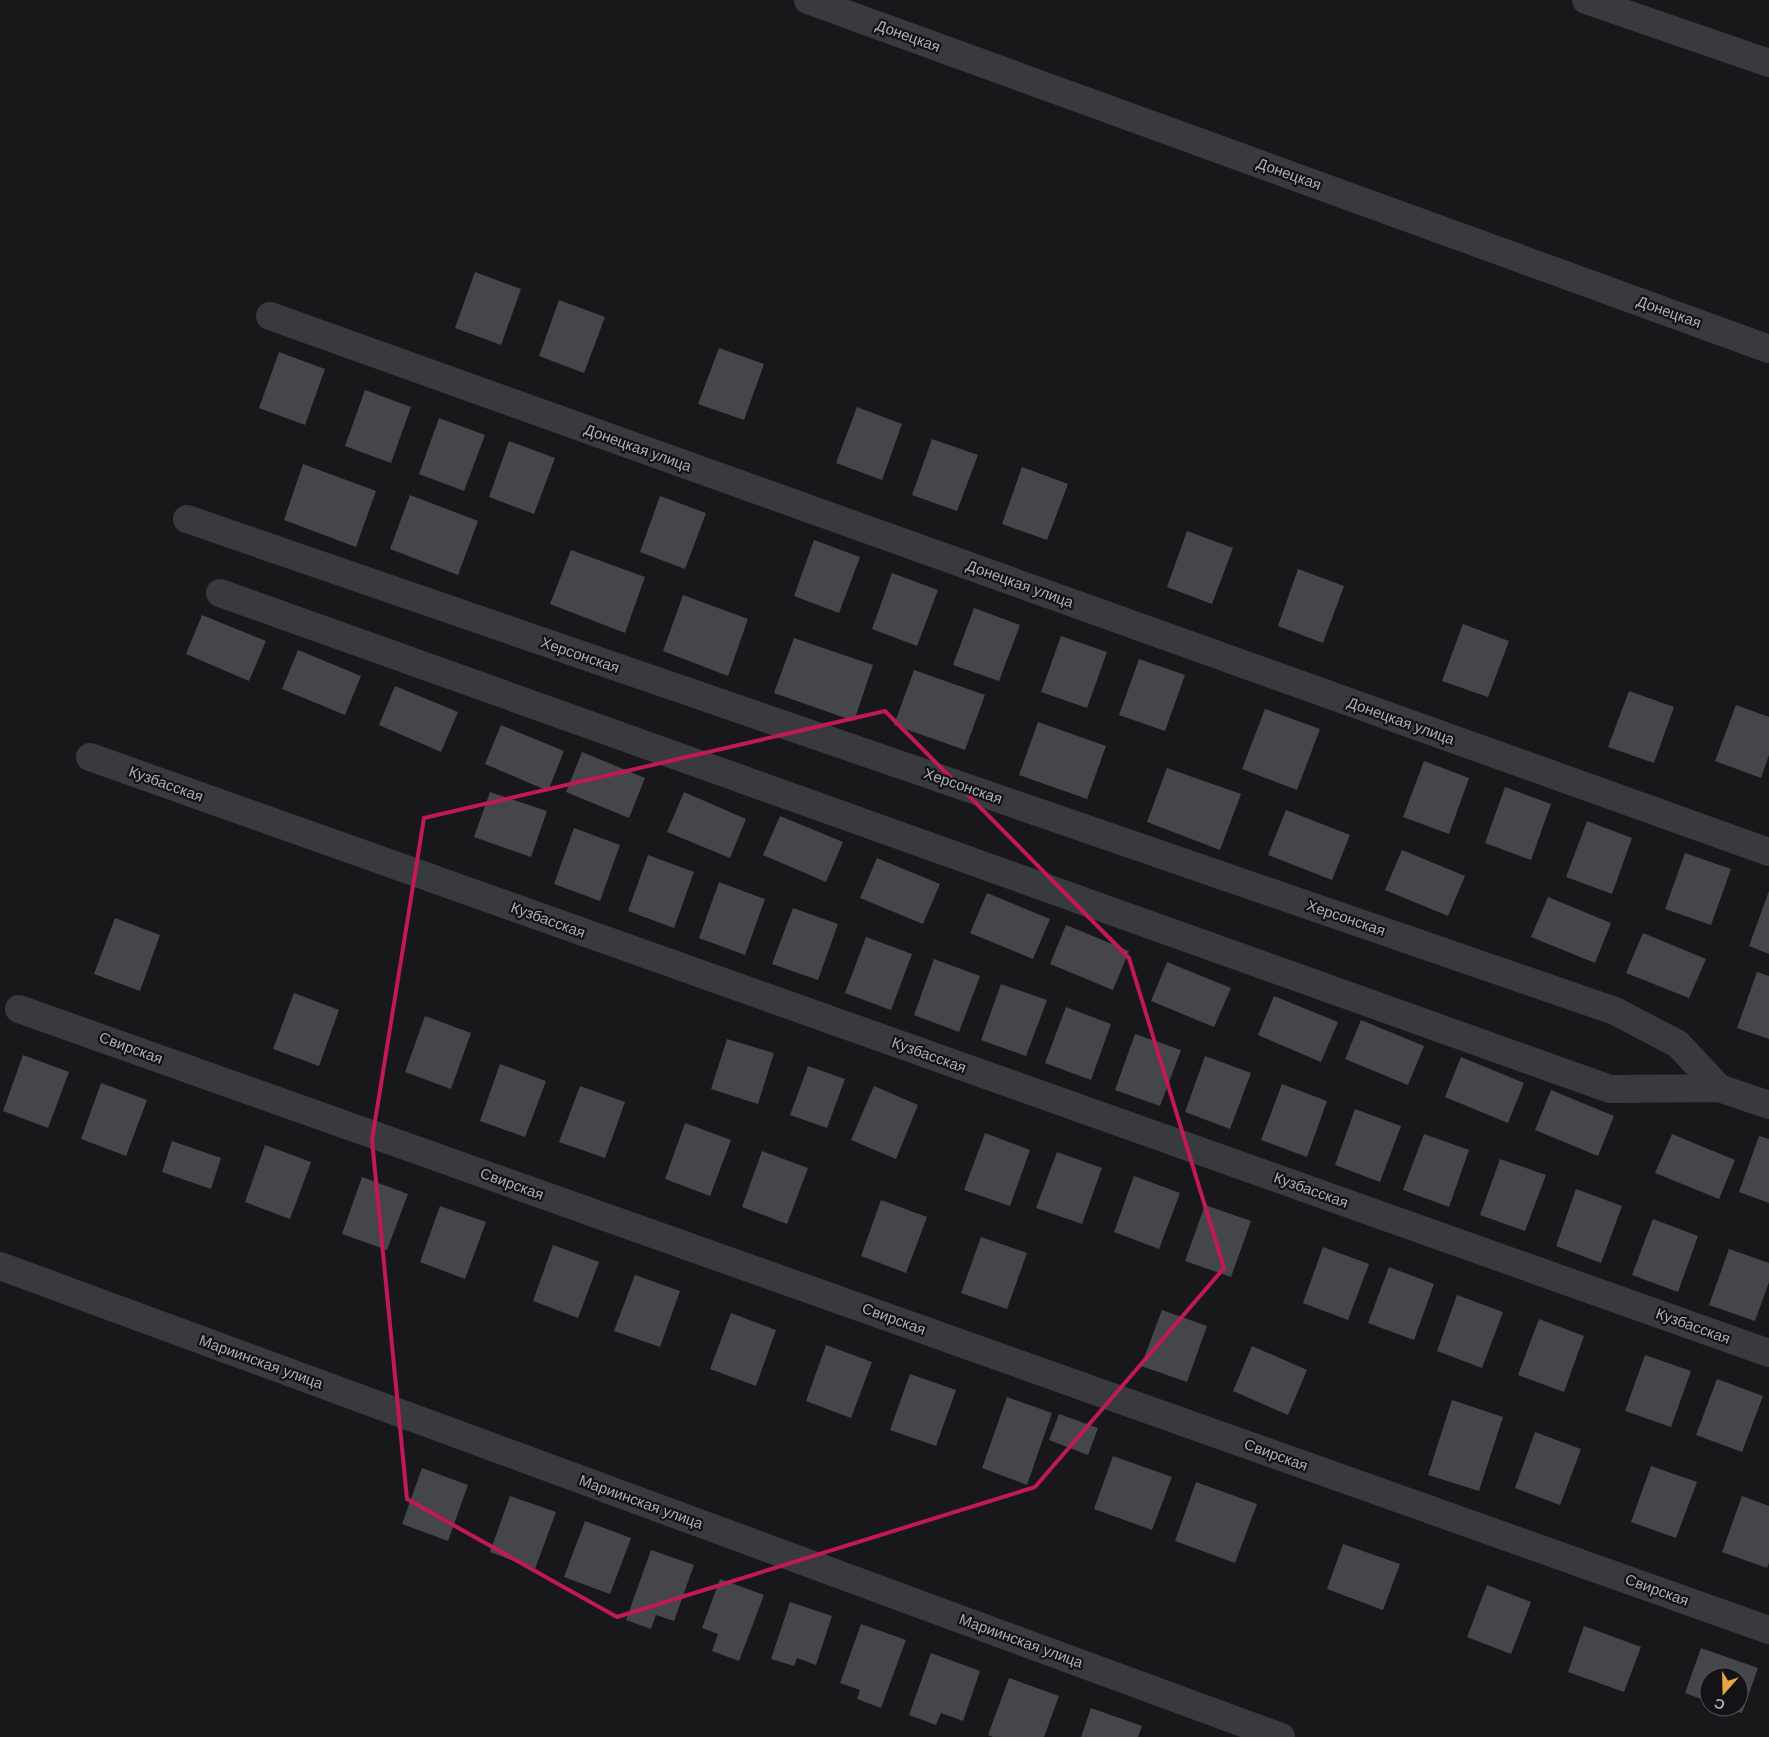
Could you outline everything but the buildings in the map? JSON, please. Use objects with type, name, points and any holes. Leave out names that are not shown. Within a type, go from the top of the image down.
[{"type":"street","name":"Донецкая","points":[[808,0],[1769,348]]},
{"type":"street","points":[[1586,0],[1769,64]]},
{"type":"street","name":"Донецкая улица","points":[[270,316],[1769,852]]},
{"type":"street","name":"Херсонская","points":[[187,519],[1615,1011],[1678,1044],[1719,1088]]},
{"type":"street","name":"Херсонская","points":[[220,594],[1610,1089],[1719,1088],[1769,1105]]},
{"type":"street","name":"Кузбасская","points":[[90,757],[1769,1353]]},
{"type":"street","name":"Свирская","points":[[19,1009],[1769,1630]]},
{"type":"street","name":"Мариинская улица","points":[[0,1266],[1282,1737]]},
{"type":"highlighted area","points":[[885,711],[1129,958],[1224,1268],[1035,1487],[617,1617],[407,1499],[372,1140],[424,818]]}]
